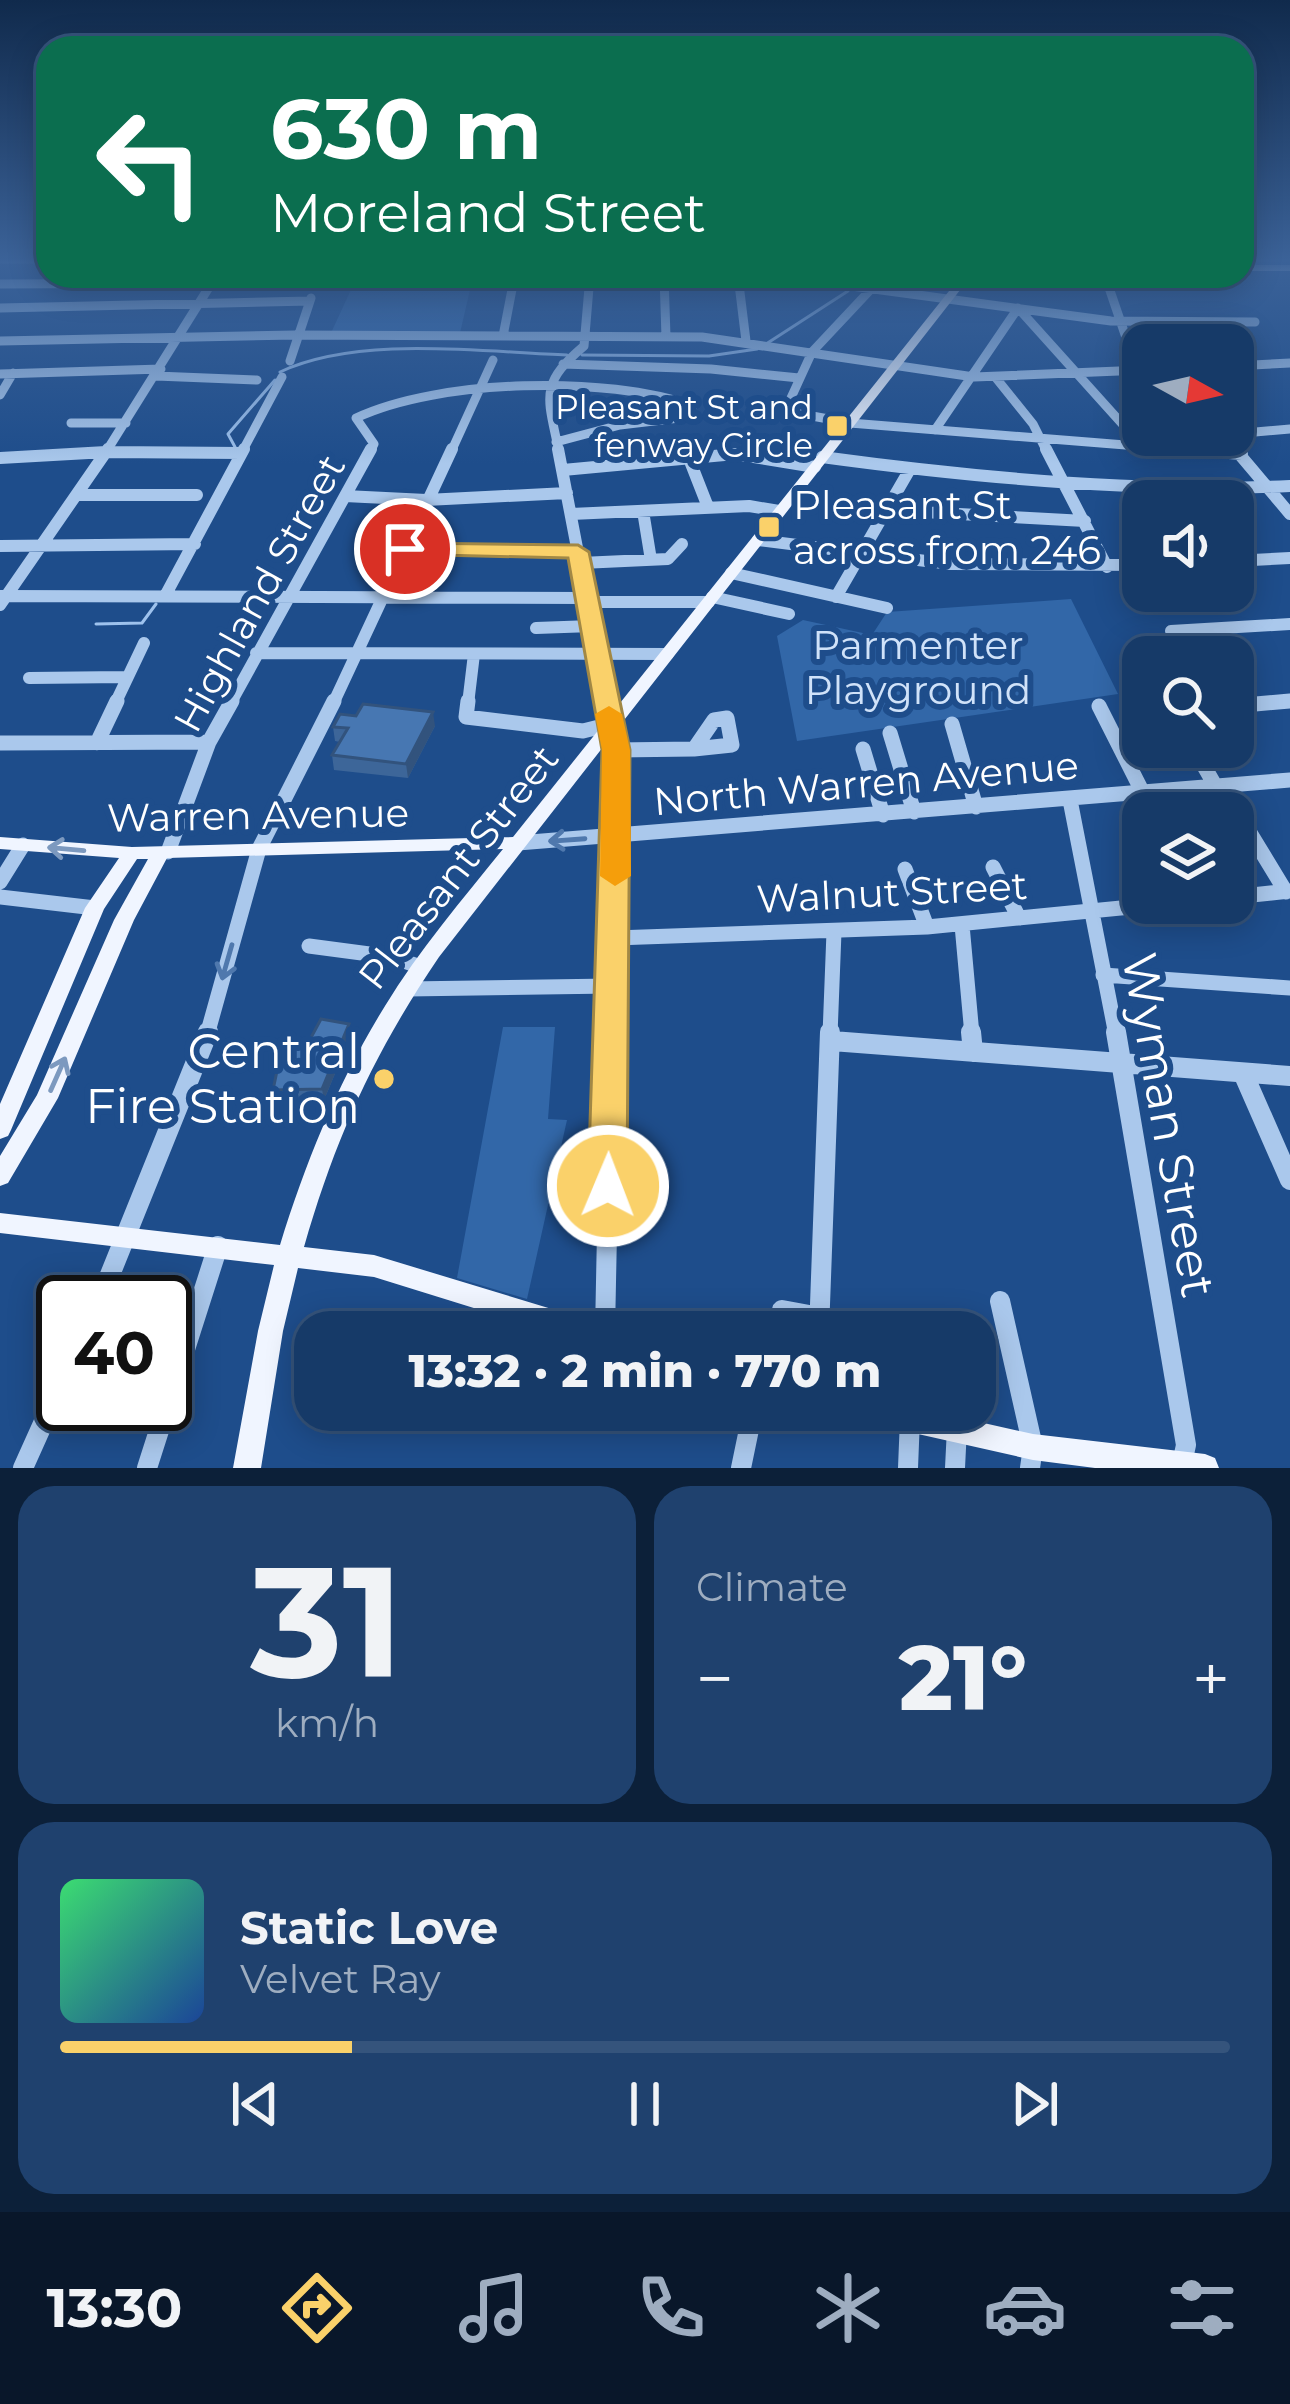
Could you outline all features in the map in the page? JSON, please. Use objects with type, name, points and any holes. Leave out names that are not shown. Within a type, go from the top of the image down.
[{"type":"main road","name":"Pleasant Street","points":[[247,1468],[268,1333],[288,1253],[358,1064],[421,967],[926,327]]},
{"type":"main road","name":"Warren Avenue","points":[[0,843],[132,853],[518,843]]},
{"type":"main road","points":[[0,1176],[38,1113],[132,903],[165,852]]},
{"type":"main road","points":[[4,1121],[98,904],[132,853]]},
{"type":"main road","points":[[98,904],[132,903]]},
{"type":"main road","points":[[4,1121],[38,1113]]},
{"type":"main road","points":[[0,1223],[374,1266],[520,1311]]},
{"type":"main road","points":[[965,1431],[1032,1457],[1189,1467]]},
{"type":"street","points":[[2,599],[78,495],[186,327]]},
{"type":"street","points":[[290,361],[299,327]]},
{"type":"street","points":[[503,336],[505,327]]},
{"type":"street","points":[[586,327],[585,337],[548,389],[616,750],[604,1311]]},
{"type":"street","points":[[666,327],[666,337]]},
{"type":"street","points":[[744,327],[746,341]]},
{"type":"street","points":[[836,327],[812,352],[785,411],[850,423],[1122,445]]},
{"type":"street","points":[[935,430],[1007,327]]},
{"type":"street","points":[[1033,327],[1122,424]]},
{"type":"street","points":[[0,341],[295,335],[666,337],[746,341],[974,377],[1122,368]]},
{"type":"street","points":[[572,358],[799,378]]},
{"type":"street","points":[[111,1275],[203,1048],[259,849],[358,654],[493,360]]},
{"type":"street","points":[[1254,364],[1290,363]]},
{"type":"street","points":[[0,395],[13,373]]},
{"type":"street","points":[[0,374],[158,373],[257,380]]},
{"type":"street","points":[[165,596],[237,453],[283,377]]},
{"type":"street","points":[[996,378],[1064,478],[1107,567]]},
{"type":"street","name":"Highland Street","points":[[165,852],[208,742],[374,444],[357,423],[362,412],[478,392],[548,389],[656,396],[693,406],[679,418],[620,425],[556,442]]},
{"type":"street","points":[[71,424],[126,423]]},
{"type":"street","points":[[1254,432],[1290,429]]},
{"type":"street","points":[[0,458],[106,452],[237,453]]},
{"type":"street","points":[[563,470],[735,454],[1064,478],[1269,488],[1290,485]]},
{"type":"street","points":[[688,456],[708,507]]},
{"type":"street","points":[[1244,456],[1290,514]]},
{"type":"street","points":[[836,597],[910,469]]},
{"type":"street","points":[[345,496],[426,500],[567,493]]},
{"type":"street","points":[[78,495],[197,495]]},
{"type":"street","points":[[571,514],[708,507],[779,512]]},
{"type":"street","points":[[886,510],[1085,521]]},
{"type":"street","points":[[644,511],[651,560]]},
{"type":"street","points":[[758,540],[861,555],[1122,567]]},
{"type":"street","points":[[0,546],[195,544]]},
{"type":"street","points":[[405,549],[651,560],[673,557],[682,544]]},
{"type":"street","points":[[1254,560],[1290,557]]},
{"type":"street","points":[[731,573],[887,608]]},
{"type":"street","points":[[2,599],[710,599],[789,614]]},
{"type":"street","points":[[1171,632],[1290,624]]},
{"type":"street","points":[[536,628],[592,626]]},
{"type":"street","points":[[97,743],[144,644]]},
{"type":"street","points":[[256,652],[668,654]]},
{"type":"street","points":[[474,654],[466,718],[583,731],[611,724]]},
{"type":"street","points":[[29,677],[125,677]]},
{"type":"street","points":[[1254,704],[1290,701]]},
{"type":"street","points":[[1099,706],[1142,792]]},
{"type":"street","points":[[952,724],[976,807]]},
{"type":"street","points":[[890,733],[914,812]]},
{"type":"street","points":[[0,743],[208,742]]},
{"type":"street","points":[[616,750],[694,749]]},
{"type":"street","points":[[863,749],[884,815]]},
{"type":"street","points":[[1207,768],[1288,891],[1254,895]]},
{"type":"street","name":"North Warren Avenue","points":[[1156,792],[1290,780]]},
{"type":"street","name":"North Warren Avenue","points":[[518,843],[1122,795]]},
{"type":"street","name":"Wyman Street","points":[[1070,800],[1122,1063],[1189,1467]]},
{"type":"street","points":[[0,882],[23,845]]},
{"type":"street","points":[[993,868],[1019,918]]},
{"type":"street","points":[[905,869],[927,927]]},
{"type":"street","points":[[0,897],[98,904]]},
{"type":"street","name":"Walnut Street","points":[[615,938],[962,925],[1122,908]]},
{"type":"street","points":[[962,925],[973,1052]]},
{"type":"street","points":[[820,1311],[834,932]]},
{"type":"street","points":[[309,946],[392,957],[421,967]]},
{"type":"street","points":[[1103,975],[1290,988]]},
{"type":"street","points":[[406,989],[612,986]]},
{"type":"street","points":[[832,1041],[1290,1076]]},
{"type":"street","points":[[1243,1072],[1290,1180]]},
{"type":"street","points":[[147,1468],[218,1246]]},
{"type":"street","points":[[1000,1301],[1032,1457]]},
{"type":"street","points":[[22,1468],[39,1431]]},
{"type":"street","points":[[741,1468],[749,1431]]},
{"type":"street","points":[[908,1468],[909,1431]]},
{"type":"street","points":[[955,1468],[957,1431]]},
{"type":"green space","points":[[334,327],[461,327],[460,333],[331,333]]},
{"type":"green space","name":"Parmenter Playground","points":[[1071,599],[1118,694],[797,741],[777,636],[803,620],[872,635],[887,612]]},
{"type":"green space","points":[[503,1027],[555,1027],[548,1119],[567,1120],[527,1299],[457,1278]]},
{"type":"building","points":[[363,704],[433,712],[406,764],[332,755],[348,728],[333,727],[340,714],[356,716]]},
{"type":"building","points":[[321,1019],[349,1024],[322,1089],[273,1090],[281,1052],[289,1052],[290,1045],[307,1045]]},
{"type":"waterway","points":[[766,344],[793,327]]},
{"type":"waterway","points":[[582,355],[709,356],[757,349]]},
{"type":"waterway","points":[[280,372],[346,353],[383,350],[567,355]]},
{"type":"waterway","points":[[235,447],[228,434],[275,380]]},
{"type":"waterway","points":[[96,624],[142,623],[156,604]]},
{"type":"slow traffic","points":[[609,714],[616,750],[615,876]]},
{"type":"place","name":"Pleasant St and fenway Circle","points":[[837,426]]},
{"type":"place","name":"Pleasant St across from 246","points":[[769,527]]},
{"type":"place","name":"Central Fire Station","points":[[384,1079]]},
{"type":"route","points":[[405,549],[578,552],[616,750],[608,1186]]}]
